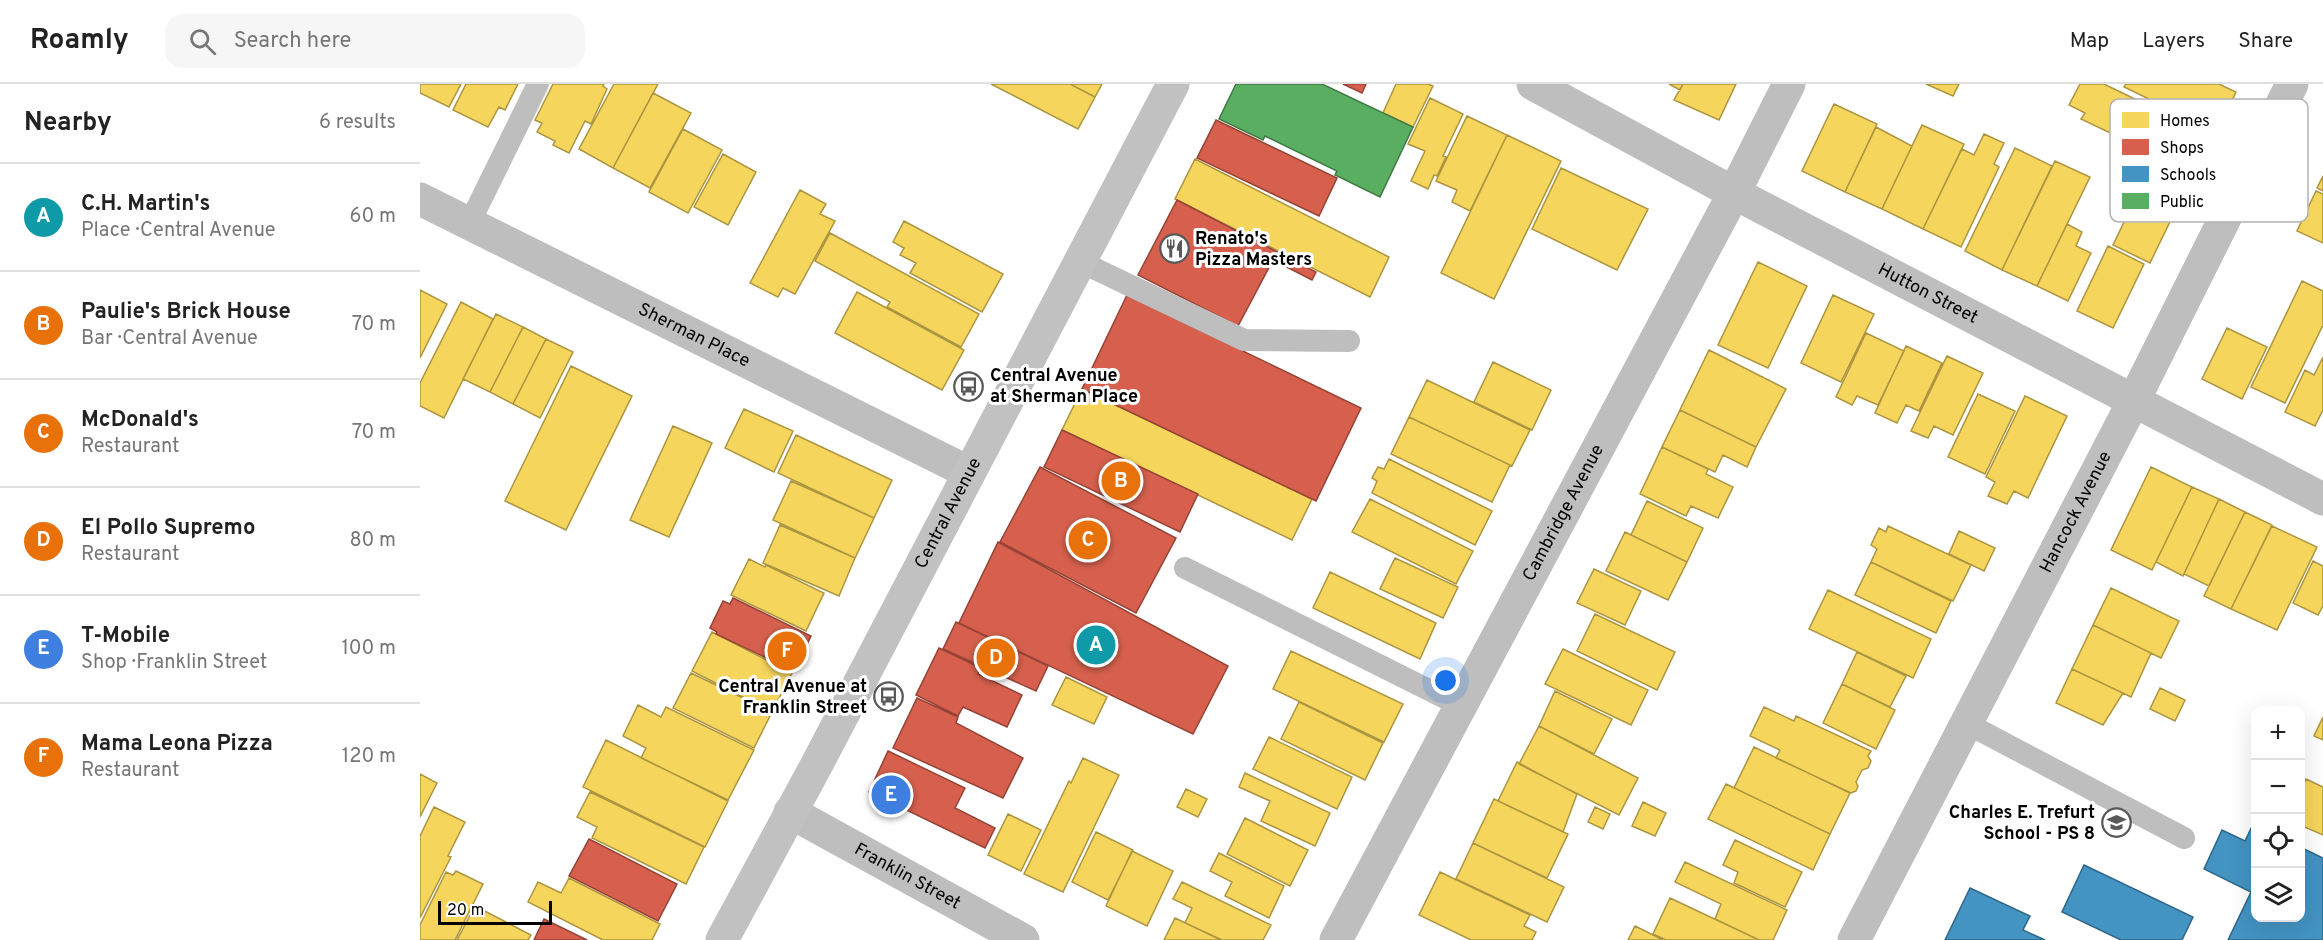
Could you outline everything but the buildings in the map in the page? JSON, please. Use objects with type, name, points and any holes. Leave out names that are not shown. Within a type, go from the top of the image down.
[{"type":"main road","name":"Central Avenue","points":[[722,940],[1173,84]]},
{"type":"street","name":"Hutton Street","points":[[1533,84],[1734,194],[2323,499]]},
{"type":"street","name":"Cambridge Avenue","points":[[1336,940],[1734,194],[1789,84]]},
{"type":"street","name":"Hancock Avenue","points":[[2284,99],[2292,84]]},
{"type":"street","name":"Sherman Place","points":[[420,199],[968,472]]},
{"type":"street","name":"Hancock Avenue","points":[[1854,940],[2133,402],[2223,222]]},
{"type":"street","name":"Franklin Street","points":[[790,812],[1023,940]]},
{"type":"lane","points":[[469,224],[538,84]]},
{"type":"lane","points":[[1081,262],[1244,339],[1349,341]]},
{"type":"lane","points":[[1185,568],[1461,706]]},
{"type":"lane","points":[[1966,723],[2184,838]]},
{"type":"place","name":"Renato's Pizza Masters","points":[[1174,249]]},
{"type":"place","name":"Central Avenue at Sherman Place","points":[[969,386]]},
{"type":"place","name":"Paulie's Brick House","points":[[1121,481]]},
{"type":"place","name":"McDonald's","points":[[1088,540]]},
{"type":"place","name":"C.H. Martin's","points":[[1096,645]]},
{"type":"place","name":"Mama Leona Pizza","points":[[787,651]]},
{"type":"place","name":"El Pollo Supremo","points":[[996,658]]},
{"type":"place","name":"Central Avenue at Franklin Street","points":[[888,697]]},
{"type":"place","name":"T-Mobile","points":[[891,795]]},
{"type":"place","name":"Charles E. Trefurt School - PS 8","points":[[2116,823]]}]
